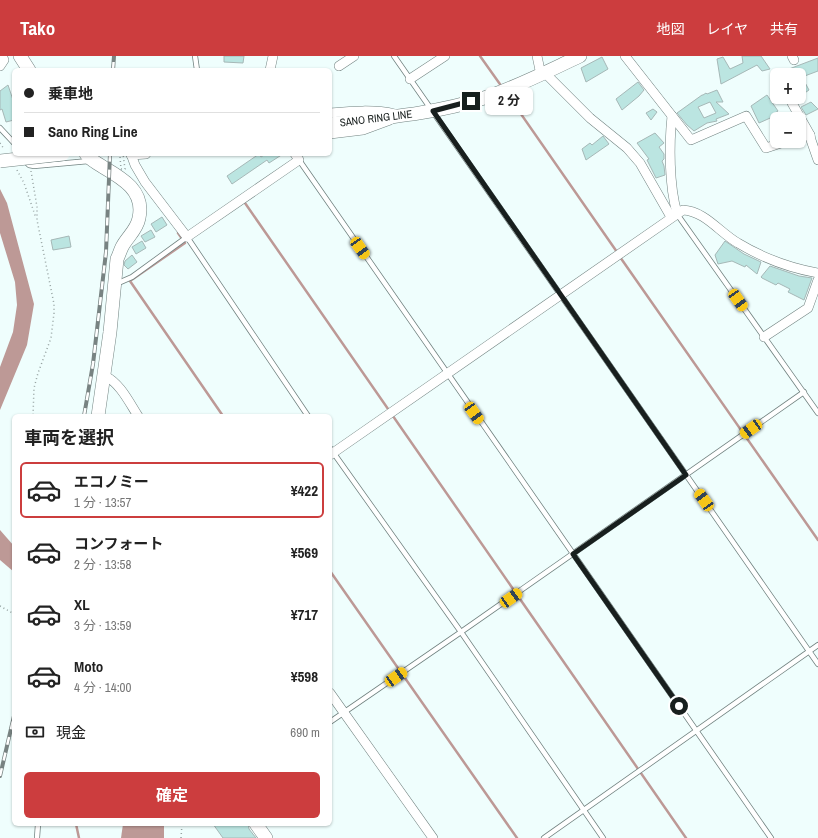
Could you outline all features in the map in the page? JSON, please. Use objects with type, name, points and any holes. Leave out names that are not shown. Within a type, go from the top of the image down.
[{"type":"street","points":[[0,66],[4,60],[2,56]]},
{"type":"street","points":[[20,56],[29,68]]},
{"type":"street","points":[[270,68],[273,56]]},
{"type":"street","points":[[339,66],[354,56]]},
{"type":"street","points":[[410,79],[445,56]]},
{"type":"street","points":[[537,56],[543,74],[590,118],[627,148],[640,163],[674,215]]},
{"type":"street","name":"SANO RING LINE","points":[[332,124],[433,111],[484,98],[543,74],[580,56]]},
{"type":"street","points":[[625,56],[691,140],[746,116],[766,148],[770,147]]},
{"type":"street","points":[[793,104],[810,135],[818,160]]},
{"type":"street","points":[[332,113],[355,110],[382,110],[401,115]]},
{"type":"street","points":[[332,134],[363,130],[379,125],[401,115]]},
{"type":"street","points":[[672,116],[671,168],[674,215]]},
{"type":"street","points":[[806,136],[810,135]]},
{"type":"street","points":[[4,158],[34,156]]},
{"type":"street","points":[[130,156],[146,182],[187,237],[297,157]]},
{"type":"street","points":[[88,157],[117,175],[134,190],[138,201],[139,218],[132,233],[121,248],[117,259],[105,376],[98,414]]},
{"type":"street","points":[[134,190],[146,182]]},
{"type":"street","points":[[332,451],[448,374],[683,210],[690,210],[700,215],[736,242],[755,253],[797,269],[818,273]]},
{"type":"street","points":[[764,337],[808,308],[818,280]]},
{"type":"street","points":[[105,376],[117,384],[137,414]]},
{"type":"street","points":[[332,696],[433,838]]},
{"type":"street","points":[[257,826],[266,838]]},
{"type":"lane","points":[[195,56],[197,68]]},
{"type":"lane","points":[[394,56],[818,664]]},
{"type":"lane","points":[[0,128],[12,141]]},
{"type":"lane","points":[[23,156],[26,163],[34,166],[88,157]]},
{"type":"lane","points":[[297,157],[771,838]]},
{"type":"lane","points":[[674,215],[818,413]]},
{"type":"lane","points":[[115,284],[120,284],[132,277],[187,237],[307,414]]},
{"type":"lane","points":[[332,721],[804,392]]},
{"type":"lane","points":[[332,453],[461,632],[603,838]]},
{"type":"lane","points":[[544,838],[697,732],[818,645]]},
{"type":"lane","points":[[37,838],[38,826]]},
{"type":"path","points":[[0,143],[4,158]]},
{"type":"path","points":[[120,157],[121,169],[125,169],[128,156]]},
{"type":"path","points":[[30,165],[37,207],[37,220]]},
{"type":"path","points":[[15,167],[24,183],[37,220],[54,304],[51,338],[34,388],[33,414]]},
{"type":"path","points":[[0,606],[12,613]]},
{"type":"path","points":[[181,838],[182,826]]},
{"type":"shaded area","points":[[0,189],[7,203],[34,304],[27,345],[0,410],[0,367],[13,332],[17,305],[15,282],[0,233]]},
{"type":"shaded area","points":[[0,530],[12,544],[12,570],[0,560]]},
{"type":"shaded area","points":[[123,826],[164,826],[164,838],[121,838]]},
{"type":"building","points":[[224,56],[244,56],[243,63],[224,62]]},
{"type":"building","points":[[742,56],[761,56],[770,69],[762,71],[757,65],[721,84],[717,59],[723,57],[730,69],[743,63]]},
{"type":"building","points":[[602,57],[608,69],[586,82],[581,68]]},
{"type":"building","points":[[818,58],[818,71],[806,76],[806,68],[792,68]]},
{"type":"building","points":[[638,82],[644,90],[622,110],[616,99]]},
{"type":"building","points":[[806,84],[809,90],[806,92]]},
{"type":"building","points":[[8,85],[12,97],[12,120],[6,122],[2,109],[0,110],[0,91]]},
{"type":"building","points":[[717,90],[723,102],[716,102],[729,114],[716,119],[717,121],[707,123],[694,131],[677,113],[702,95]],"holes":[[[710,102],[716,113],[704,118],[698,107]]]},
{"type":"building","points":[[767,95],[770,99],[770,104],[773,104],[778,111],[770,112],[770,118],[759,123],[751,106]]},
{"type":"building","points":[[811,102],[818,109],[806,115],[806,112],[804,112],[801,107]]},
{"type":"building","points":[[653,109],[657,112],[651,120],[646,113]]},
{"type":"building","points":[[655,133],[664,143],[659,147],[664,154],[664,159],[662,161],[665,175],[656,178],[647,160],[649,159],[637,143]]},
{"type":"building","points":[[603,136],[609,144],[586,160],[582,149],[590,143],[592,145]]},
{"type":"building","points":[[256,156],[280,156],[269,163],[267,160],[232,184],[227,176]]},
{"type":"building","points":[[162,217],[167,225],[156,232],[151,224]]},
{"type":"building","points":[[151,230],[155,237],[145,242],[141,236]]},
{"type":"building","points":[[69,236],[71,247],[53,250],[51,240]]},
{"type":"building","points":[[142,241],[146,248],[136,254],[132,247]]},
{"type":"building","points":[[725,241],[744,254],[761,262],[757,274],[746,265],[745,267],[732,261],[718,264],[715,255]]},
{"type":"building","points":[[132,255],[137,262],[128,269],[124,265],[125,261]]},
{"type":"building","points":[[770,266],[799,276],[812,278],[804,300],[788,292],[790,289],[778,283],[776,285],[761,277]]},
{"type":"building","points":[[214,826],[248,826],[256,838],[223,838]]},
{"type":"waterway","points":[[480,56],[502,87]]},
{"type":"waterway","points":[[507,94],[617,252]]},
{"type":"waterway","points":[[245,203],[686,838]]},
{"type":"waterway","points":[[178,233],[185,243],[130,281],[222,414]]},
{"type":"waterway","points":[[620,257],[818,540]]},
{"type":"waterway","points":[[332,574],[517,838]]},
{"type":"waterway","points":[[76,826],[79,838]]},
{"type":"railway","points":[[113,68],[114,56]]},
{"type":"railway","points":[[84,414],[93,364],[106,252],[110,156]]},
{"type":"railway","points":[[0,776],[12,725]]},
{"type":"route","points":[[471,101],[433,111],[686,475],[573,554],[679,706]]}]
